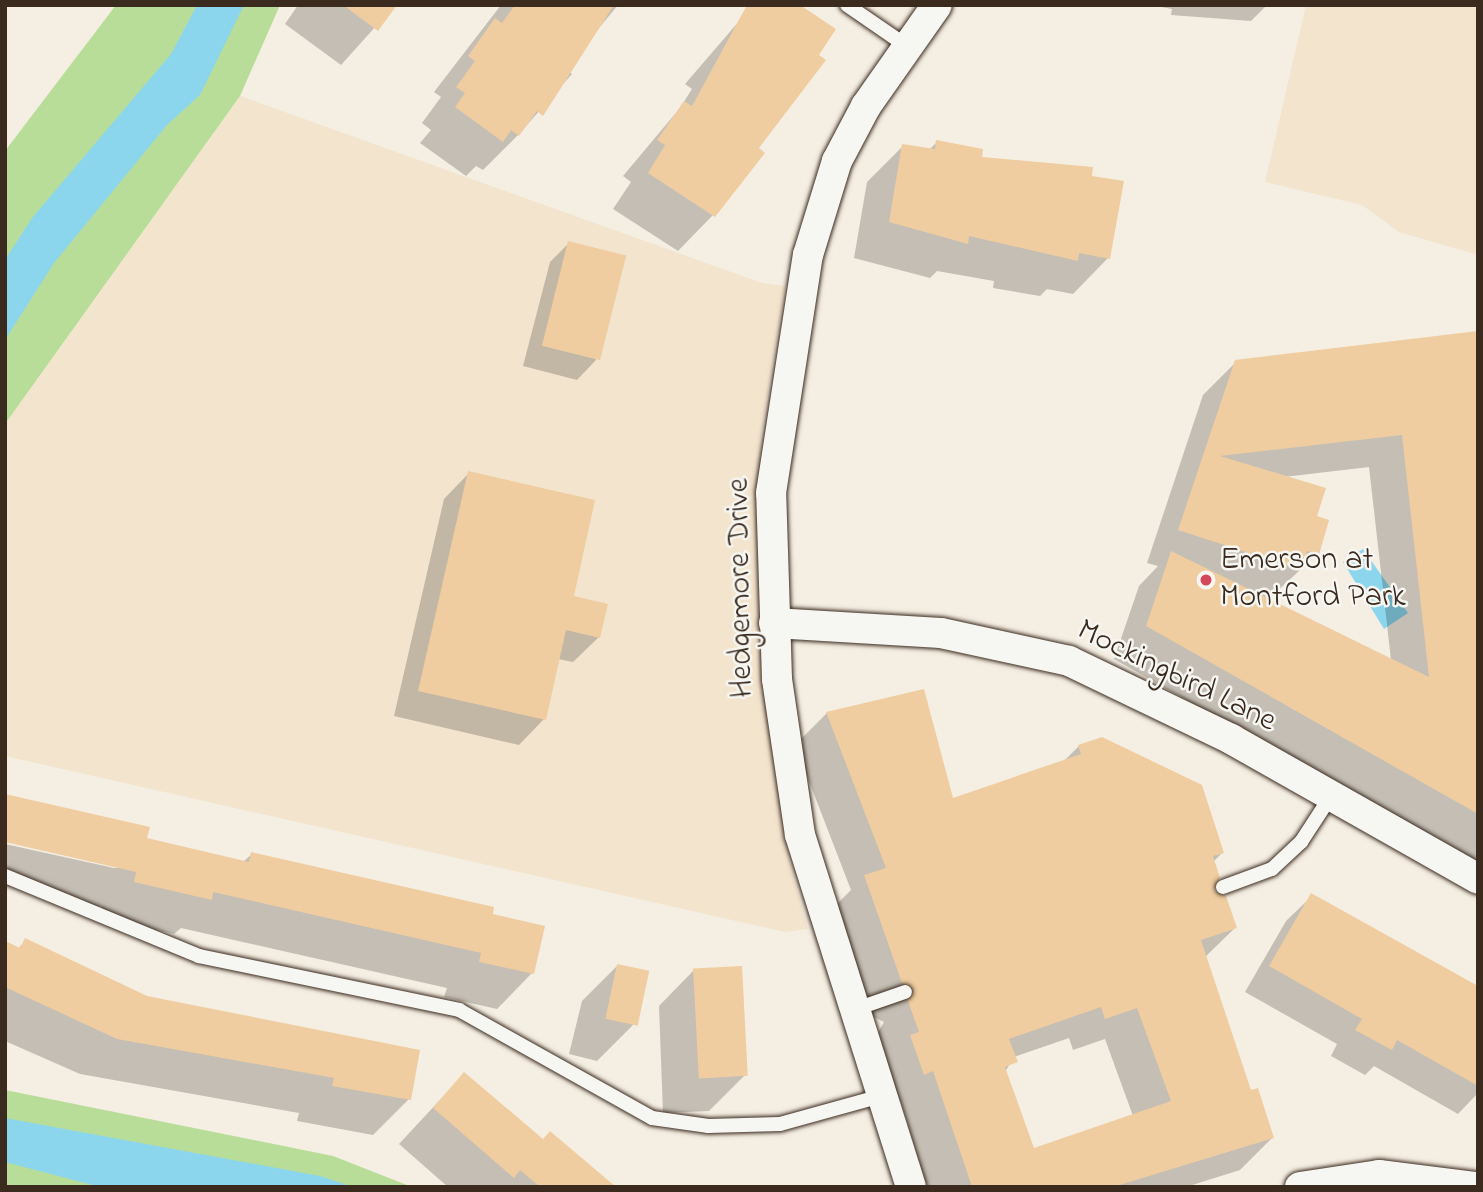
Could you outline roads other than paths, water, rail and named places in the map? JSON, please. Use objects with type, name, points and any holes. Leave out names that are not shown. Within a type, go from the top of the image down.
[{"type":"street","name":"Hedgemore Drive","points":[[911,1187],[850,1011],[800,835],[783,741],[774,623],[772,479],[808,256],[837,161],[937,5]]},
{"type":"street","name":"Mockingbird Lane","points":[[774,623],[929,632],[1069,660],[1153,698],[1478,879]]},
{"type":"street","points":[[1300,1187],[1379,1175],[1476,1187]]},
{"type":"lane","points":[[847,5],[908,47]]},
{"type":"lane","points":[[1223,887],[1272,869],[1301,842],[1331,796]]},
{"type":"lane","points":[[5,876],[199,956],[459,1010],[625,1105],[679,1124],[780,1124],[881,1096]]},
{"type":"lane","points":[[850,1011],[905,992]]},
{"type":"water","points":[[197,5],[244,5],[200,95],[167,125],[54,263],[5,340],[5,260],[32,218],[171,54]]},
{"type":"water","points":[[1363,549],[1408,613],[1384,629],[1343,562]]},
{"type":"water","points":[[5,1118],[320,1176],[353,1187],[100,1187],[5,1162]]},
{"type":"place","name":"Emerson at Montford Park","points":[[1206,580]]}]
